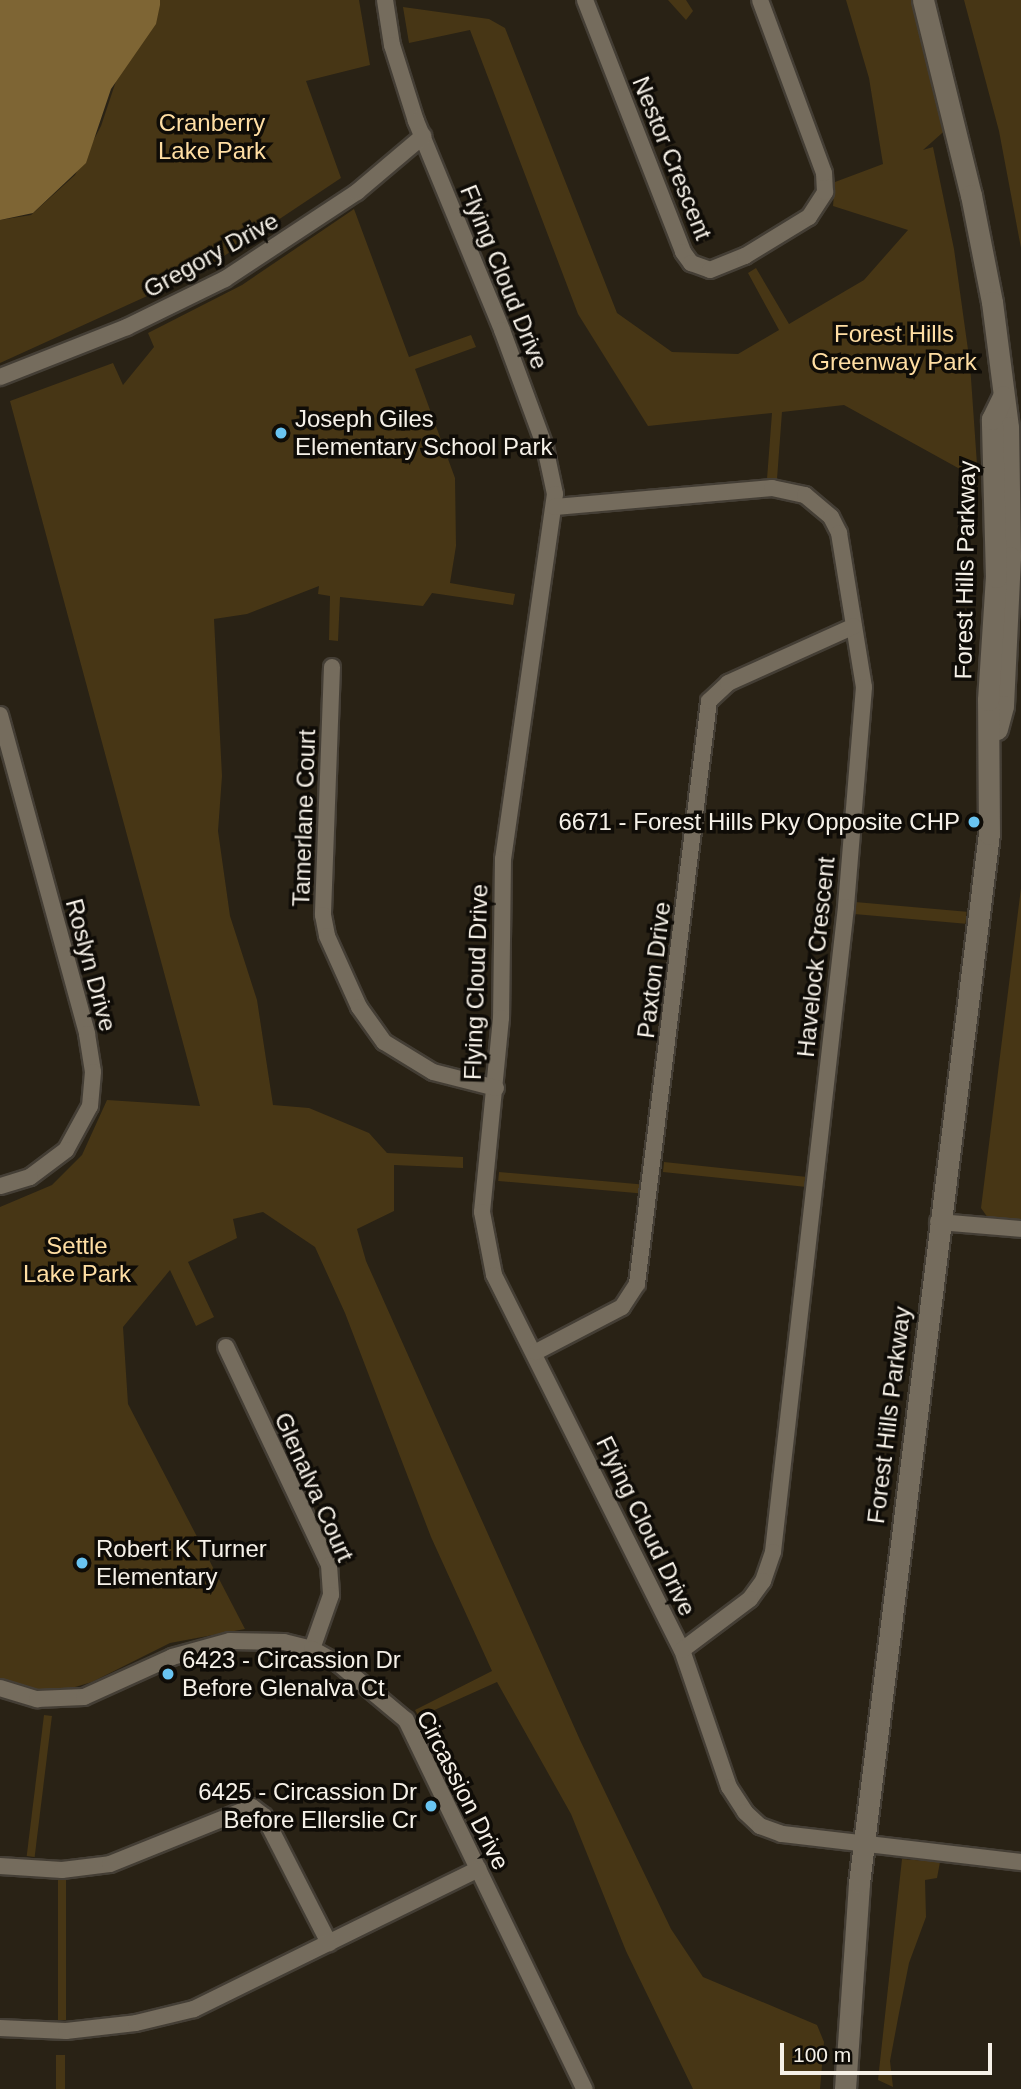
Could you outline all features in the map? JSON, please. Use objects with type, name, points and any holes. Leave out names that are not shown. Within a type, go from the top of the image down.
[{"type":"main road","name":"Forest Hills Parkway","points":[[845,2089],[864,1843],[938,1222],[989,834],[992,748],[988,700],[996,576],[992,419],[1003,396],[992,302],[971,195],[923,0]]},
{"type":"street","name":"Flying Cloud Drive","points":[[385,0],[392,45],[423,136],[545,447],[555,507],[503,859],[496,1088],[484,1173],[483,1231],[498,1286],[536,1352],[682,1650],[729,1787],[745,1812],[782,1834],[1021,1862]]},
{"type":"street","name":"Nestor Crescent","points":[[585,0],[683,251],[695,266],[710,270],[745,256],[809,217],[825,192],[824,173],[760,0]]},
{"type":"street","name":"Gregory Drive","points":[[0,377],[127,327],[225,279],[357,192],[423,136]]},
{"type":"street","name":"Havelock Crescent","points":[[555,507],[772,488],[797,491],[818,504],[839,533],[854,626],[864,717],[775,1538],[763,1581],[750,1599],[682,1650]]},
{"type":"street","name":"Paxton Drive","points":[[536,1352],[622,1307],[638,1284],[709,701],[728,683],[854,626]]},
{"type":"street","name":"Tamerlane Court","points":[[332,667],[323,915],[327,936],[366,1020],[395,1051],[433,1072],[496,1088]]},
{"type":"street","name":"Roslyn Drive","points":[[0,715],[87,1034],[93,1072],[90,1106],[66,1150],[30,1177],[0,1186]]},
{"type":"street","points":[[938,1222],[1021,1228]]},
{"type":"street","name":"Glenalva Court","points":[[226,1347],[329,1565],[329,1602],[312,1649]]},
{"type":"street","name":"Circassion Drive","points":[[0,1688],[37,1699],[72,1699],[218,1643],[253,1640],[312,1649],[356,1676],[406,1720],[584,2089]]},
{"type":"street","points":[[0,1866],[62,1870],[110,1864],[252,1807],[264,1816],[329,1943]]},
{"type":"street","points":[[0,2028],[66,2031],[166,2017],[221,1999],[478,1869]]},
{"type":"green space","name":"Cranberry Lake Park","points":[[160,0],[359,0],[370,65],[306,81],[341,178],[200,272],[0,363],[0,220],[31,215],[75,175],[101,126],[119,72]]},
{"type":"green space","points":[[668,0],[686,0],[693,11],[686,20]]},
{"type":"green space","name":"Forest Hills Greenway Park","points":[[846,0],[911,0],[926,39],[950,126],[923,150],[933,147],[954,249],[970,364],[978,479],[844,405],[782,412],[777,479],[767,479],[772,413],[648,426],[578,314],[470,30],[409,43],[403,7],[489,19],[505,28],[617,313],[672,352],[738,354],[779,330],[748,273],[756,268],[789,324],[864,280],[908,230],[833,206],[835,182],[883,164],[869,78]]},
{"type":"green space","points":[[964,0],[1021,0],[1021,248],[999,131]]},
{"type":"green space","name":"Settle Lake Park","points":[[354,209],[409,357],[471,335],[476,347],[415,369],[455,478],[456,546],[450,583],[515,594],[513,605],[432,593],[423,606],[340,597],[338,641],[329,640],[330,596],[318,594],[319,586],[247,614],[214,619],[222,776],[218,831],[230,916],[257,1000],[273,1105],[309,1108],[369,1133],[387,1153],[463,1157],[463,1168],[394,1165],[394,1211],[357,1229],[366,1261],[580,1740],[671,1929],[703,1977],[817,2025],[824,2042],[820,2089],[693,2089],[626,1951],[571,1814],[497,1682],[419,1717],[415,1710],[492,1671],[431,1537],[345,1313],[315,1247],[263,1212],[233,1219],[237,1238],[188,1262],[214,1317],[196,1326],[170,1270],[123,1327],[128,1404],[245,1629],[170,1643],[92,1682],[65,1690],[36,1690],[0,1680],[0,1207],[52,1185],[82,1155],[107,1100],[200,1106],[10,401],[113,363],[123,385],[154,347],[148,333],[242,285]]},
{"type":"green space","points":[[1021,888],[1021,1221],[988,1218],[981,1208]]},
{"type":"green space","points":[[855,902],[967,912],[966,924],[854,914]]},
{"type":"green space","points":[[664,1162],[805,1177],[804,1187],[663,1172]]},
{"type":"green space","points":[[499,1172],[639,1184],[639,1193],[498,1181]]},
{"type":"green space","points":[[44,1715],[52,1716],[35,1857],[27,1856]]},
{"type":"green space","points":[[902,1859],[940,1862],[937,1878],[925,1880],[926,1917],[909,1963],[890,2061],[893,2087],[878,2080]]},
{"type":"green space","points":[[58,1879],[66,1879],[66,2020],[58,2020]]},
{"type":"green space","points":[[56,2055],[65,2055],[65,2089],[56,2089]]},
{"type":"shaded area","points":[[0,0],[160,0],[160,5],[156,24],[111,89],[86,163],[33,213],[0,220]]},
{"type":"place","name":"Joseph Giles Elementary School Park","points":[[281,433]]},
{"type":"place","name":"6671 - Forest Hills Pky Opposite CHP","points":[[974,822]]},
{"type":"place","name":"Robert K Turner Elementary","points":[[82,1563]]},
{"type":"place","name":"6423 - Circassion Dr Before Glenalva Ct","points":[[168,1674]]},
{"type":"place","name":"6425 - Circassion Dr Before Ellerslie Cr","points":[[431,1806]]}]
